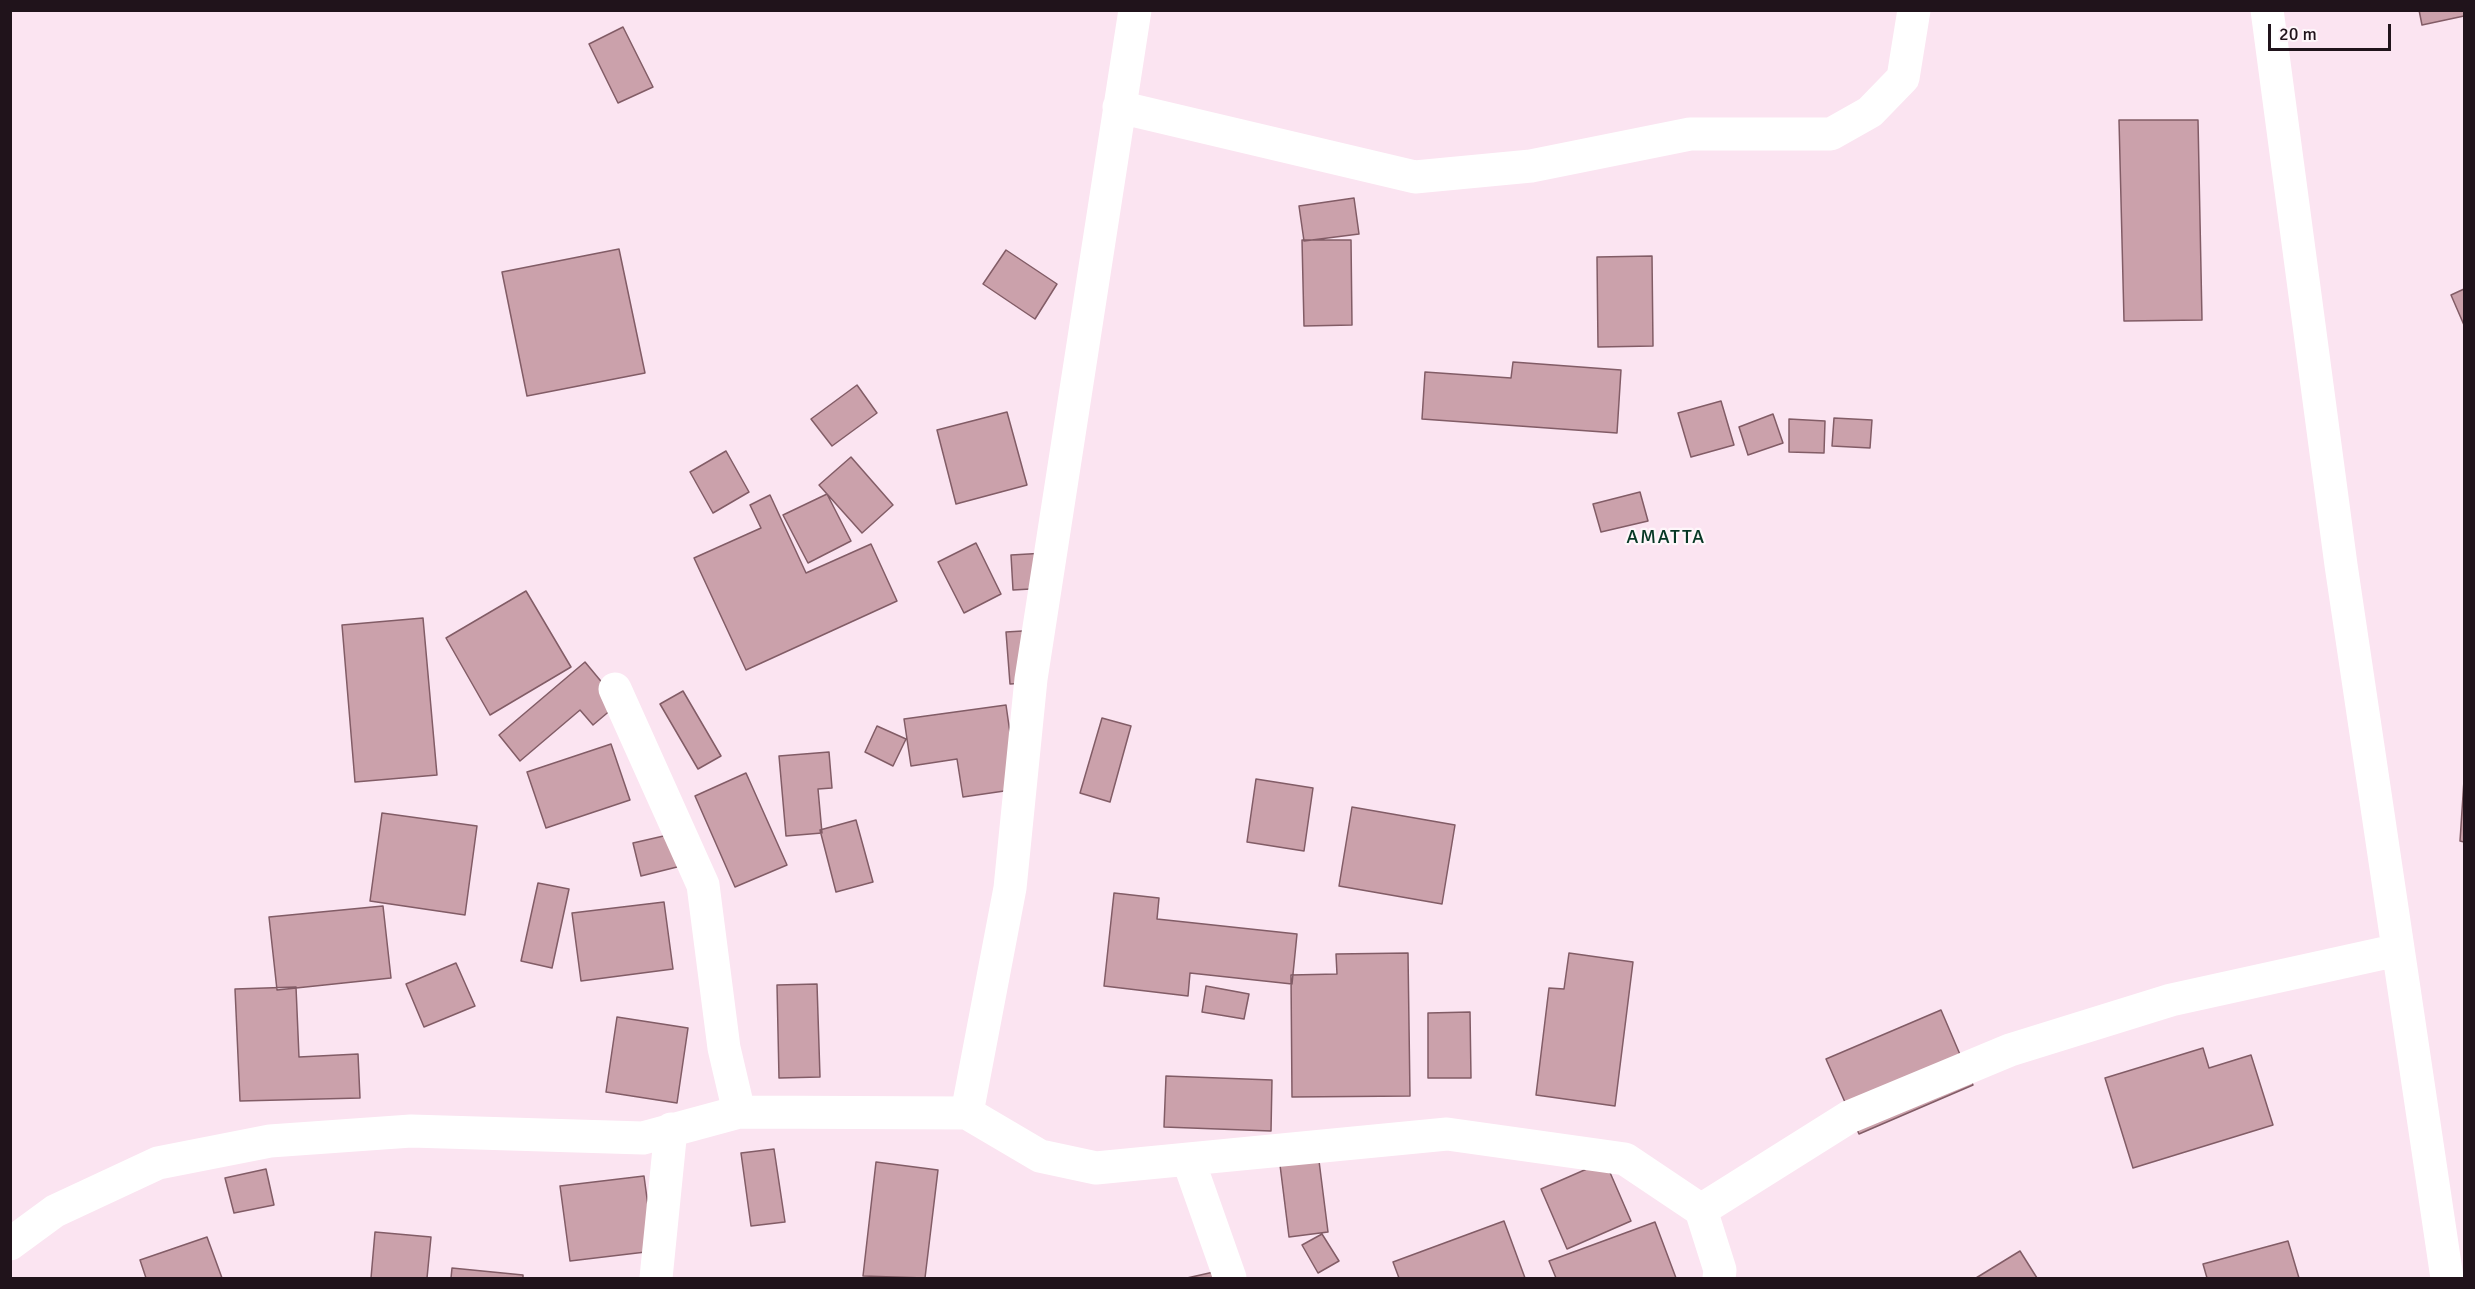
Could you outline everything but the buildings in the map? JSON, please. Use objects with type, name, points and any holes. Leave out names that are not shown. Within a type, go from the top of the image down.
[{"type":"street","points":[[967,1113],[1010,888],[1031,679],[1135,10]]},
{"type":"street","points":[[1119,107],[1415,177],[1532,166],[1690,134],[1831,134],[1870,112],[1903,78],[1914,10]]},
{"type":"street","points":[[2267,10],[2341,565],[2447,1278]]},
{"type":"street","points":[[615,688],[703,885],[724,1048],[739,1112]]},
{"type":"street","points":[[1701,1210],[1849,1117],[2010,1050],[2171,1000],[2398,950]]},
{"type":"street","points":[[10,1244],[56,1211],[158,1163],[270,1141],[411,1131],[643,1138],[739,1112],[967,1113],[1040,1156],[1096,1168],[1447,1134],[1625,1159],[1701,1210],[1720,1270],[1719,1278]]},
{"type":"street","points":[[656,1278],[671,1130]]},
{"type":"street","points":[[1188,1159],[1230,1278]]},
{"type":"district","name":"AMATTA","points":[[1666,538]]}]
